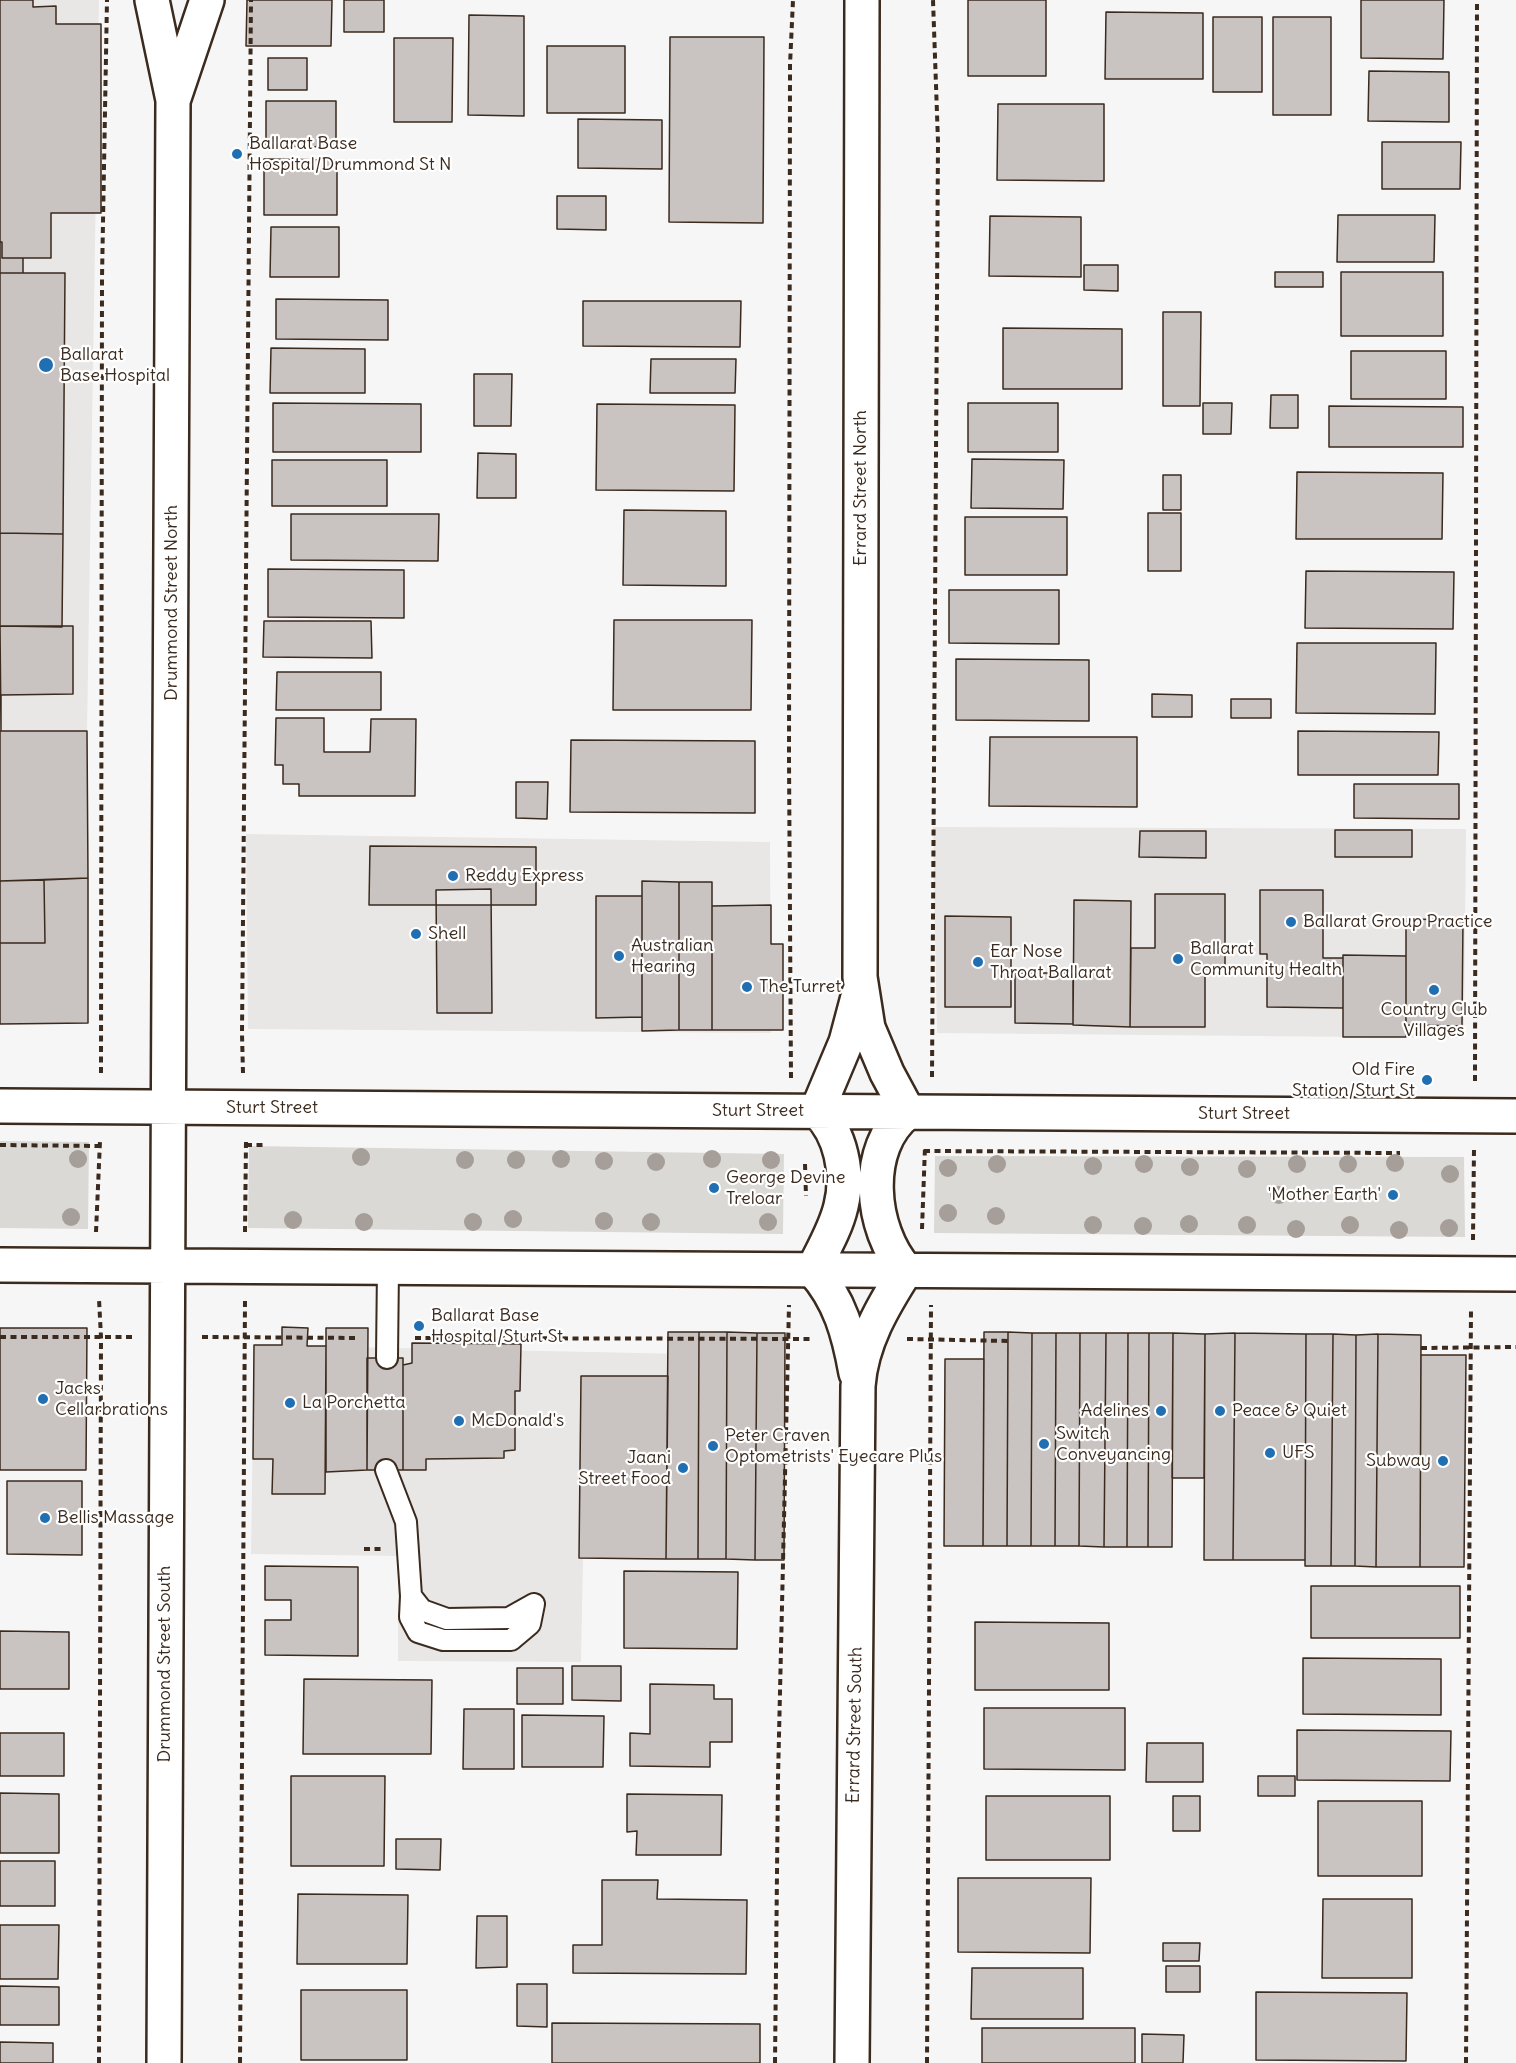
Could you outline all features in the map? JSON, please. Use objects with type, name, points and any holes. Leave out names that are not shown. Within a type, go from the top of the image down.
[{"type":"main road","name":"Drummond Street North","points":[[152,0],[173,100],[171,824],[166,1266]]},
{"type":"main road","name":"Drummond Street North","points":[[173,100],[207,0]]},
{"type":"main road","name":"Errard Street North","points":[[817,1111],[851,1026],[860,977],[862,0]]},
{"type":"main road","name":"Errard Street North","points":[[860,977],[868,1028],[887,1073],[920,1112]]},
{"type":"main road","name":"Sturt Street","points":[[0,1106],[1516,1116]]},
{"type":"main road","points":[[801,1270],[838,1218],[843,1198],[842,1163],[837,1142],[828,1121],[817,1111]]},
{"type":"main road","points":[[906,1270],[894,1255],[884,1235],[879,1214],[878,1163],[884,1143],[897,1120],[920,1112]]},
{"type":"main road","points":[[0,1265],[906,1270],[1473,1261],[1516,1274]]},
{"type":"main road","name":"Drummond Street South","points":[[164,2063],[166,1266]]},
{"type":"main road","points":[[801,1270],[834,1298],[844,1320],[859,1339]]},
{"type":"main road","name":"Errard Street South","points":[[852,2063],[858,1386],[861,1361],[859,1339],[882,1310],[906,1270]]},
{"type":"lane","points":[[387,1358],[388,1267]]},
{"type":"lane","points":[[386,1470],[406,1522],[411,1596],[422,1610],[447,1619],[509,1618],[534,1604]]},
{"type":"path","points":[[100,1035],[102,278],[107,0]]},
{"type":"path","points":[[246,1145],[242,1034],[252,0]]},
{"type":"path","points":[[791,1033],[788,468],[790,77],[794,0]]},
{"type":"path","points":[[922,1230],[924,1151],[920,1112],[938,142],[933,0]]},
{"type":"path","points":[[1466,2063],[1470,1349],[1474,1153],[1477,0]]},
{"type":"path","points":[[0,1145],[99,1146]]},
{"type":"path","points":[[924,1151],[1402,1153]]},
{"type":"path","points":[[805,1156],[806,1203]]},
{"type":"path","points":[[776,2063],[778,1778],[789,1339],[801,1270]]},
{"type":"path","points":[[927,2063],[931,1303]]},
{"type":"path","points":[[0,1337],[1008,1341]]},
{"type":"path","points":[[99,2063],[102,1337]]},
{"type":"path","points":[[240,2063],[245,1337]]},
{"type":"path","points":[[1421,1348],[1516,1347]]},
{"type":"shaded area","name":"Ballarat Base Hospital","points":[[0,0],[99,0],[87,731],[88,1023],[0,1024]]},
{"type":"shaded area","points":[[933,827],[1466,829],[1464,1038],[937,1033]]},
{"type":"shaded area","name":"Shell","points":[[246,834],[770,842],[771,1033],[248,1029]]},
{"type":"shaded area","points":[[0,1141],[89,1142],[88,1229],[0,1228]]},
{"type":"shaded area","points":[[249,1146],[784,1154],[783,1234],[248,1228]]},
{"type":"shaded area","points":[[935,1156],[1464,1157],[1465,1237],[934,1233]]},
{"type":"shaded area","points":[[254,1345],[784,1356],[782,1560],[583,1559],[581,1662],[398,1661],[398,1556],[251,1554]]},
{"type":"building","points":[[0,0],[33,0],[33,7],[56,6],[56,24],[101,24],[101,213],[51,213],[51,258],[2,258],[2,242],[0,242]]},
{"type":"building","points":[[247,0],[332,0],[331,46],[246,46]]},
{"type":"building","points":[[344,0],[384,0],[384,32],[344,32]]},
{"type":"building","points":[[968,0],[1046,0],[1046,76],[968,76]]},
{"type":"building","points":[[1361,0],[1444,0],[1443,59],[1361,58]]},
{"type":"building","points":[[1106,12],[1203,13],[1203,79],[1105,79]]},
{"type":"building","points":[[469,15],[524,16],[524,116],[468,115]]},
{"type":"building","points":[[1213,17],[1262,17],[1262,92],[1213,92]]},
{"type":"building","points":[[1273,17],[1331,17],[1331,115],[1273,115]]},
{"type":"building","points":[[670,37],[764,37],[763,223],[669,222]]},
{"type":"building","points":[[394,38],[453,38],[452,122],[394,122]]},
{"type":"building","points":[[547,46],[625,46],[625,113],[547,113]]},
{"type":"building","points":[[268,58],[307,58],[307,90],[268,90]]},
{"type":"building","points":[[1369,71],[1449,72],[1449,122],[1368,121]]},
{"type":"building","points":[[266,101],[336,101],[336,147],[266,146]]},
{"type":"building","points":[[998,104],[1104,104],[1104,181],[997,180]]},
{"type":"building","points":[[578,119],[662,120],[662,169],[578,168]]},
{"type":"building","points":[[1382,142],[1461,142],[1460,189],[1382,189]]},
{"type":"building","points":[[264,159],[337,160],[337,215],[264,215]]},
{"type":"building","points":[[557,196],[606,196],[606,230],[557,229]]},
{"type":"building","points":[[1338,215],[1435,215],[1434,262],[1337,262]]},
{"type":"building","points":[[990,216],[1081,217],[1081,277],[989,276]]},
{"type":"building","points":[[271,227],[339,227],[339,277],[270,277]]},
{"type":"building","points":[[0,242],[2,242],[2,258],[23,258],[23,273],[0,273]]},
{"type":"building","points":[[1084,265],[1118,265],[1118,291],[1084,290]]},
{"type":"building","points":[[1275,272],[1323,272],[1323,287],[1275,287]]},
{"type":"building","points":[[1341,272],[1443,272],[1443,336],[1341,336]]},
{"type":"building","points":[[0,273],[65,273],[63,534],[0,533]]},
{"type":"building","points":[[276,299],[388,300],[388,340],[276,339]]},
{"type":"building","points":[[583,301],[741,301],[740,347],[583,346]]},
{"type":"building","points":[[1163,312],[1201,312],[1200,406],[1163,406]]},
{"type":"building","points":[[1003,328],[1122,329],[1122,389],[1003,389]]},
{"type":"building","points":[[271,348],[365,349],[365,393],[270,393]]},
{"type":"building","points":[[1351,351],[1446,351],[1446,399],[1351,399]]},
{"type":"building","points":[[651,359],[736,359],[735,393],[650,393]]},
{"type":"building","points":[[474,374],[512,374],[511,426],[474,426]]},
{"type":"building","points":[[1271,395],[1298,395],[1298,428],[1270,428]]},
{"type":"building","points":[[273,403],[421,404],[421,452],[273,452]]},
{"type":"building","points":[[968,403],[1058,403],[1058,452],[968,452]]},
{"type":"building","points":[[1203,403],[1232,403],[1231,434],[1203,434]]},
{"type":"building","points":[[597,404],[735,405],[734,491],[596,490]]},
{"type":"building","points":[[1329,406],[1463,407],[1463,447],[1329,447]]},
{"type":"building","points":[[478,453],[516,454],[516,498],[477,498]]},
{"type":"building","points":[[972,459],[1064,460],[1063,509],[971,508]]},
{"type":"building","points":[[272,460],[387,460],[387,506],[272,506]]},
{"type":"building","points":[[1297,472],[1443,473],[1442,539],[1296,539]]},
{"type":"building","points":[[1163,475],[1181,475],[1181,510],[1163,510]]},
{"type":"building","points":[[624,510],[726,511],[726,586],[623,585]]},
{"type":"building","points":[[1148,513],[1181,513],[1181,571],[1148,571]]},
{"type":"building","points":[[291,514],[439,514],[438,561],[291,560]]},
{"type":"building","points":[[965,517],[1067,517],[1067,575],[965,575]]},
{"type":"building","points":[[0,533],[63,534],[62,627],[0,626]]},
{"type":"building","points":[[268,569],[404,570],[404,618],[268,617]]},
{"type":"building","points":[[1306,571],[1454,572],[1453,629],[1305,628]]},
{"type":"building","points":[[949,590],[1059,590],[1059,644],[949,643]]},
{"type":"building","points":[[614,620],[752,620],[751,710],[613,710]]},
{"type":"building","points":[[264,621],[371,621],[372,658],[263,657]]},
{"type":"building","points":[[0,626],[73,626],[73,694],[1,695],[1,731]]},
{"type":"building","points":[[1297,643],[1436,643],[1435,714],[1296,713]]},
{"type":"building","points":[[956,659],[1089,660],[1089,721],[956,720]]},
{"type":"building","points":[[277,672],[381,672],[381,710],[276,710]]},
{"type":"building","points":[[1152,694],[1192,695],[1192,717],[1152,717]]},
{"type":"building","points":[[1231,699],[1271,699],[1271,718],[1231,718]]},
{"type":"building","points":[[276,718],[324,718],[324,752],[370,752],[371,719],[416,719],[415,796],[299,796],[299,784],[283,784],[283,765],[275,765]]},
{"type":"building","points":[[0,731],[87,731],[88,878],[0,881]]},
{"type":"building","points":[[1298,731],[1439,732],[1438,775],[1298,775]]},
{"type":"building","points":[[990,737],[1137,737],[1137,807],[989,806]]},
{"type":"building","points":[[571,740],[755,741],[755,813],[570,812]]},
{"type":"building","points":[[516,782],[548,782],[547,819],[516,818]]},
{"type":"building","points":[[1354,784],[1459,784],[1459,819],[1354,818]]},
{"type":"building","points":[[1335,830],[1412,830],[1412,857],[1335,857]]},
{"type":"building","points":[[1140,831],[1206,831],[1206,858],[1139,857]]},
{"type":"building","name":"Reddy Express","points":[[370,846],[536,847],[536,905],[369,905]]},
{"type":"building","points":[[88,878],[88,1023],[0,1024],[0,943],[45,943],[44,880]]},
{"type":"building","points":[[44,880],[45,943],[0,943],[0,881]]},
{"type":"building","points":[[642,881],[679,882],[679,1030],[642,1031]]},
{"type":"building","points":[[679,882],[712,882],[712,1030],[679,1030]]},
{"type":"building","points":[[491,889],[492,1013],[437,1013],[436,890]]},
{"type":"building","name":"Ballarat Group Practice","points":[[1260,890],[1323,890],[1323,958],[1343,958],[1343,1008],[1267,1007],[1267,954],[1260,954]]},
{"type":"building","name":"Ballarat Community Health","points":[[1155,894],[1225,894],[1225,969],[1205,969],[1205,1027],[1130,1027],[1131,948],[1155,948]]},
{"type":"building","name":"Australian Hearing","points":[[596,896],[642,896],[642,1017],[596,1018]]},
{"type":"building","points":[[1074,900],[1131,901],[1130,1027],[1073,1025]]},
{"type":"building","name":"The Turret","points":[[771,905],[771,944],[783,944],[783,1030],[712,1030],[712,906]]},
{"type":"building","name":"Ear Nose Throat Ballarat","points":[[945,916],[1011,917],[1011,1007],[945,1007]]},
{"type":"building","name":"Country Club Villages","points":[[1406,919],[1463,920],[1462,1026],[1406,1025]]},
{"type":"building","points":[[1343,955],[1406,956],[1406,1037],[1343,1037]]},
{"type":"building","points":[[1015,973],[1073,973],[1073,1024],[1015,1023]]},
{"type":"building","name":"La Porchetta","points":[[282,1327],[308,1328],[307,1346],[326,1346],[325,1494],[272,1494],[273,1459],[253,1459],[254,1345],[282,1345]]},
{"type":"building","name":"Jacks Cellarbrations","points":[[0,1328],[87,1328],[86,1470],[0,1470]]},
{"type":"building","points":[[326,1328],[368,1328],[367,1470],[326,1472]]},
{"type":"building","name":"Jaani Street Food","points":[[668,1332],[699,1332],[698,1559],[666,1559]]},
{"type":"building","name":"Peter Craven Optometrists' Eyecare Plus","points":[[699,1332],[727,1332],[726,1559],[698,1559]]},
{"type":"building","points":[[727,1332],[757,1333],[755,1560],[726,1559]]},
{"type":"building","points":[[984,1332],[1008,1332],[1007,1546],[983,1546]]},
{"type":"building","points":[[1008,1332],[1032,1333],[1031,1546],[1007,1546]]},
{"type":"building","points":[[757,1333],[785,1333],[784,1560],[755,1560]]},
{"type":"building","name":"Switch Conveyancing","points":[[1032,1333],[1056,1333],[1055,1546],[1031,1546]]},
{"type":"building","points":[[1056,1333],[1080,1333],[1079,1546],[1055,1546]]},
{"type":"building","points":[[1080,1333],[1106,1333],[1104,1547],[1079,1546]]},
{"type":"building","points":[[1106,1333],[1128,1333],[1127,1547],[1104,1547]]},
{"type":"building","points":[[1128,1333],[1149,1333],[1148,1547],[1127,1547]]},
{"type":"building","name":"Adelines","points":[[1149,1333],[1173,1333],[1172,1547],[1148,1547]]},
{"type":"building","points":[[1173,1333],[1205,1334],[1204,1478],[1172,1478]]},
{"type":"building","name":"UFS","points":[[1235,1333],[1306,1334],[1305,1560],[1233,1560]]},
{"type":"building","name":"Peace & Quiet","points":[[1235,1333],[1233,1560],[1204,1560],[1205,1334]]},
{"type":"building","points":[[1306,1334],[1333,1334],[1331,1566],[1305,1566]]},
{"type":"building","points":[[1333,1334],[1356,1335],[1355,1566],[1331,1566]]},
{"type":"building","points":[[1378,1334],[1421,1335],[1420,1567],[1376,1567]]},
{"type":"building","points":[[1378,1334],[1376,1567],[1355,1566],[1356,1335]]},
{"type":"building","name":"McDonald's","points":[[412,1343],[521,1344],[520,1391],[515,1391],[515,1450],[504,1451],[504,1458],[426,1459],[426,1470],[403,1470],[403,1365],[412,1363]]},
{"type":"building","name":"Subway","points":[[1421,1355],[1466,1355],[1464,1567],[1420,1567]]},
{"type":"building","points":[[367,1358],[403,1358],[403,1470],[367,1470]]},
{"type":"building","points":[[945,1359],[984,1359],[983,1546],[944,1546]]},
{"type":"building","points":[[581,1376],[668,1376],[666,1559],[579,1558]]},
{"type":"building","name":"Bellis Massage","points":[[7,1481],[82,1481],[82,1555],[7,1554]]},
{"type":"building","points":[[265,1566],[358,1567],[358,1656],[265,1655],[265,1620],[291,1620],[291,1600],[265,1600]]},
{"type":"building","points":[[624,1571],[738,1572],[737,1649],[624,1648]]},
{"type":"building","points":[[1311,1586],[1460,1586],[1460,1638],[1311,1638]]},
{"type":"building","points":[[975,1622],[1109,1623],[1109,1690],[975,1690]]},
{"type":"building","points":[[0,1631],[69,1632],[69,1689],[0,1689]]},
{"type":"building","points":[[1303,1658],[1441,1659],[1441,1715],[1303,1714]]},
{"type":"building","points":[[572,1666],[621,1666],[621,1701],[572,1700]]},
{"type":"building","points":[[517,1668],[563,1668],[563,1704],[517,1704]]},
{"type":"building","points":[[304,1679],[432,1680],[431,1754],[303,1754]]},
{"type":"building","points":[[650,1684],[714,1685],[714,1699],[732,1699],[732,1742],[710,1742],[710,1767],[630,1766],[630,1733],[650,1734]]},
{"type":"building","points":[[984,1708],[1125,1708],[1125,1770],[984,1769]]},
{"type":"building","points":[[464,1709],[514,1709],[514,1769],[463,1769]]},
{"type":"building","points":[[522,1715],[604,1716],[603,1767],[522,1767]]},
{"type":"building","points":[[1297,1730],[1451,1731],[1450,1781],[1297,1780]]},
{"type":"building","points":[[0,1733],[64,1733],[64,1776],[0,1776]]},
{"type":"building","points":[[1147,1743],[1203,1743],[1203,1782],[1146,1782]]},
{"type":"building","points":[[291,1776],[385,1776],[384,1866],[291,1866]]},
{"type":"building","points":[[1258,1776],[1295,1776],[1295,1796],[1258,1796]]},
{"type":"building","points":[[0,1793],[59,1794],[59,1853],[0,1853]]},
{"type":"building","points":[[627,1794],[722,1795],[721,1855],[636,1855],[637,1831],[627,1832]]},
{"type":"building","points":[[986,1796],[1110,1796],[1110,1860],[986,1860]]},
{"type":"building","points":[[1173,1796],[1200,1796],[1200,1831],[1173,1831]]},
{"type":"building","points":[[1318,1801],[1422,1801],[1422,1876],[1318,1876]]},
{"type":"building","points":[[396,1839],[441,1839],[440,1870],[396,1869]]},
{"type":"building","points":[[0,1861],[55,1861],[55,1906],[0,1906]]},
{"type":"building","points":[[958,1878],[1091,1878],[1090,1953],[958,1952]]},
{"type":"building","points":[[602,1880],[658,1880],[657,1899],[747,1900],[746,1974],[573,1973],[573,1945],[602,1945]]},
{"type":"building","points":[[298,1894],[408,1895],[407,1964],[297,1964]]},
{"type":"building","points":[[1323,1899],[1412,1899],[1412,1978],[1322,1978]]},
{"type":"building","points":[[477,1916],[507,1916],[507,1967],[476,1968]]},
{"type":"building","points":[[0,1925],[59,1925],[58,1979],[0,1979]]},
{"type":"building","points":[[1163,1943],[1200,1943],[1199,1961],[1163,1961]]},
{"type":"building","points":[[1166,1966],[1200,1966],[1200,1992],[1166,1992]]},
{"type":"building","points":[[972,1968],[1083,1968],[1083,2019],[971,2019]]},
{"type":"building","points":[[517,1984],[547,1984],[547,2027],[517,2026]]},
{"type":"building","points":[[0,1986],[59,1987],[59,2025],[0,2025]]},
{"type":"building","points":[[301,1990],[407,1990],[407,2060],[301,2060]]},
{"type":"building","points":[[1256,1992],[1407,1993],[1406,2061],[1256,2060]]},
{"type":"building","points":[[552,2023],[760,2024],[760,2063],[552,2063]]},
{"type":"building","points":[[982,2028],[1135,2028],[1135,2063],[982,2063]]},
{"type":"building","points":[[1142,2034],[1184,2035],[1183,2063],[1142,2063]]},
{"type":"building","points":[[0,2042],[53,2043],[53,2063],[0,2063]]},
{"type":"place","name":"Ballarat Base Hospital/Drummond St N","points":[[237,154]]},
{"type":"place","name":"Ballarat Base Hospital","points":[[46,365]]},
{"type":"place","name":"Reddy Express","points":[[453,876]]},
{"type":"place","name":"Ballarat Group Practice","points":[[1291,922]]},
{"type":"place","name":"Shell","points":[[416,934]]},
{"type":"place","name":"Australian Hearing","points":[[619,956]]},
{"type":"place","name":"Ballarat Community Health","points":[[1178,959]]},
{"type":"place","name":"Ear Nose Throat Ballarat","points":[[978,962]]},
{"type":"place","name":"The Turret","points":[[747,987]]},
{"type":"place","name":"Country Club Villages","points":[[1434,990]]},
{"type":"place","name":"Old Fire Station/Sturt St","points":[[1427,1080]]},
{"type":"place","name":"George Devine Treloar","points":[[714,1188]]},
{"type":"place","name":"'Mother Earth'","points":[[1393,1195]]},
{"type":"place","name":"Ballarat Base Hospital/Sturt St","points":[[419,1326]]},
{"type":"place","name":"Jacks Cellarbrations","points":[[43,1399]]},
{"type":"place","name":"La Porchetta","points":[[290,1403]]},
{"type":"place","name":"Adelines","points":[[1161,1411]]},
{"type":"place","name":"Peace & Quiet","points":[[1220,1411]]},
{"type":"place","name":"McDonald's","points":[[459,1421]]},
{"type":"place","name":"Switch Conveyancing","points":[[1044,1444]]},
{"type":"place","name":"Peter Craven Optometrists' Eyecare Plus","points":[[713,1446]]},
{"type":"place","name":"UFS","points":[[1270,1453]]},
{"type":"place","name":"Subway","points":[[1443,1461]]},
{"type":"place","name":"Jaani Street Food","points":[[683,1468]]},
{"type":"place","name":"Bellis Massage","points":[[45,1518]]}]
